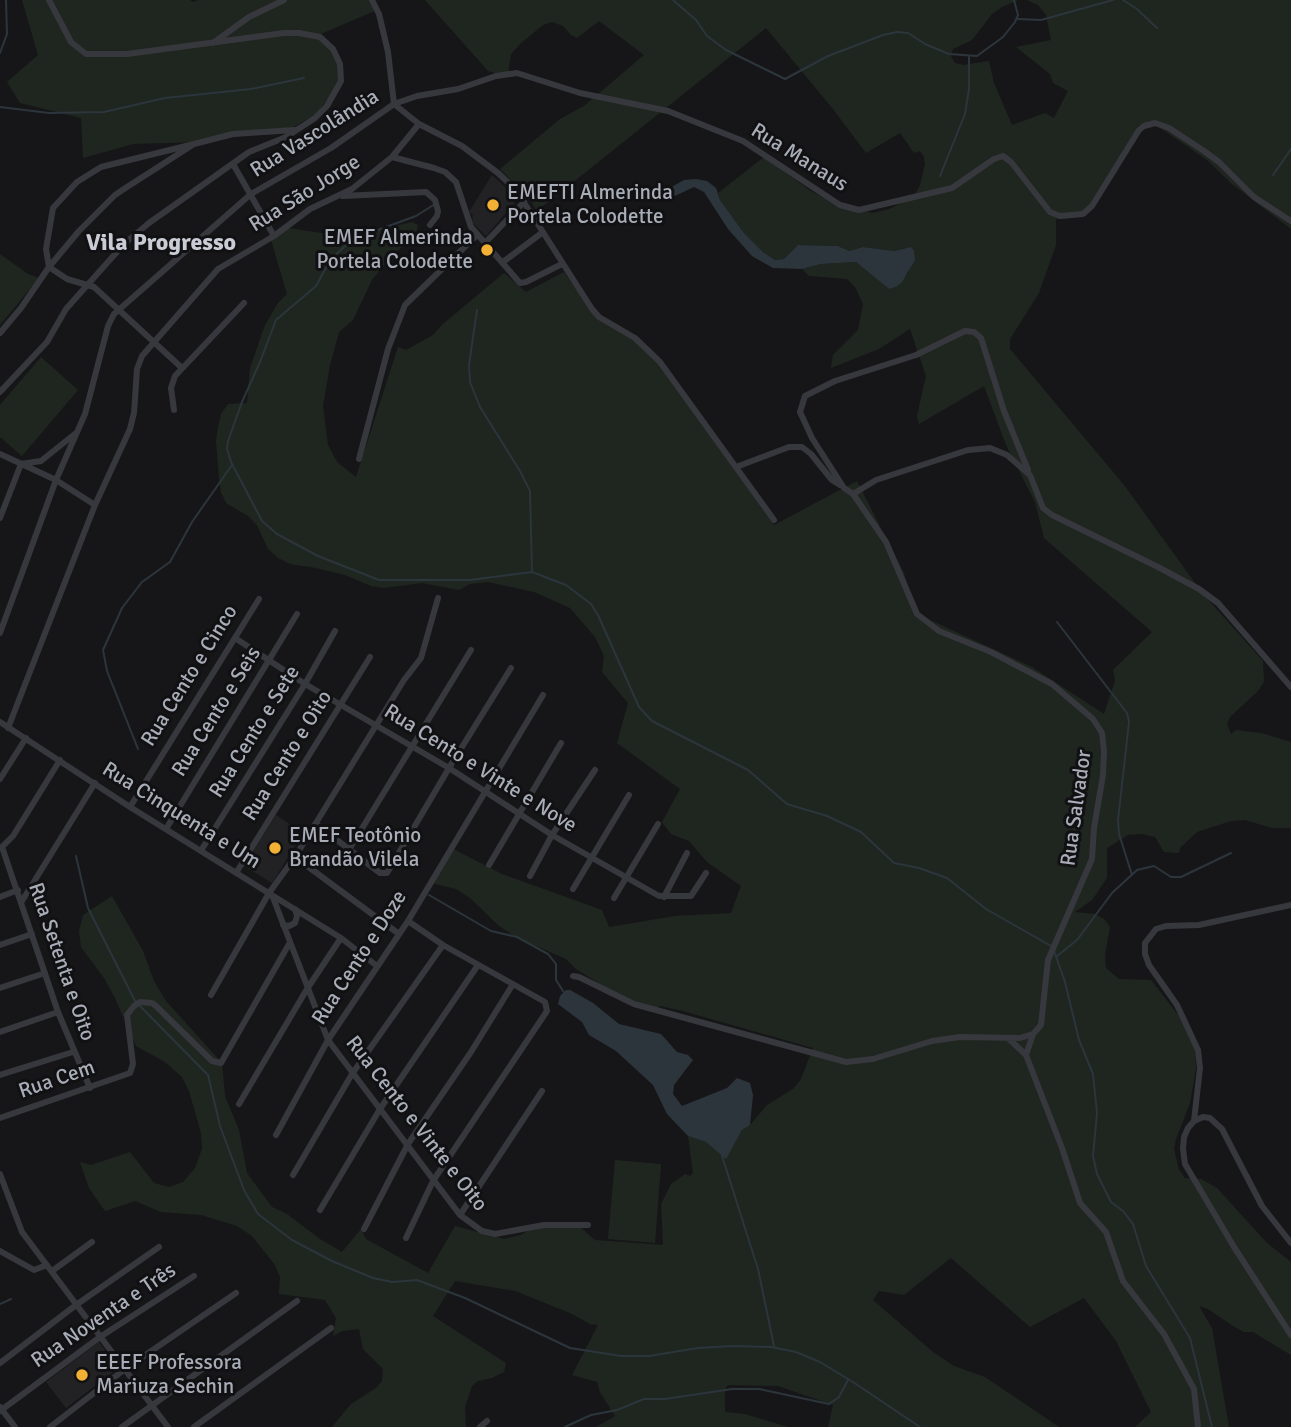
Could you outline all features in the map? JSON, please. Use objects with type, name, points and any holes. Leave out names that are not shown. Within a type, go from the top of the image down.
[{"type":"street","points":[[0,392],[47,342],[66,309],[135,234],[262,145],[299,130],[327,106],[341,81],[339,59],[326,42],[320,37],[284,33],[127,54],[86,54],[72,42],[49,0]]},
{"type":"street","points":[[212,44],[249,17],[284,0]]},
{"type":"street","points":[[372,0],[379,14],[388,52],[394,104]]},
{"type":"street","name":"Rua Manaus","points":[[394,104],[417,96],[458,89],[496,76],[517,73],[580,93],[688,117],[743,141],[849,209],[870,208],[951,188],[994,159],[1003,156],[1011,162],[1049,212],[1060,216],[1088,211],[1139,130],[1155,123],[1169,128],[1204,150],[1254,197],[1291,221]]},
{"type":"street","name":"Rua Vascolândia","points":[[0,633],[56,481],[78,431],[92,390],[108,326],[118,310],[251,194],[331,148],[394,104],[419,124],[452,139],[507,182],[524,202],[596,313],[635,338],[660,362],[774,520]]},
{"type":"street","name":"Rua São Jorge","points":[[8,728],[95,505],[130,429],[134,413],[137,369],[142,356],[218,269],[274,236],[310,209],[341,196],[392,157],[419,124]]},
{"type":"street","points":[[182,368],[94,287],[67,279],[49,267],[46,249],[50,216],[60,199],[77,182],[102,167],[233,134],[299,130]]},
{"type":"street","points":[[0,333],[49,267],[92,217],[115,195],[194,144]]},
{"type":"street","points":[[392,157],[445,172],[456,182],[466,218],[477,235],[522,283],[562,264]]},
{"type":"street","points":[[233,164],[274,236]]},
{"type":"street","points":[[341,196],[426,192],[438,205],[437,216],[429,225]]},
{"type":"street","points":[[485,243],[524,202]]},
{"type":"street","points":[[503,262],[542,232]]},
{"type":"street","points":[[359,460],[388,349],[405,305],[477,235]]},
{"type":"street","points":[[174,411],[171,388],[176,376],[244,303]]},
{"type":"street","points":[[844,488],[812,438],[800,412],[805,396],[835,381],[916,355],[965,331],[975,332],[981,338],[1004,411],[1043,508],[1052,516],[1199,589],[1218,603],[1291,687]]},
{"type":"street","points":[[21,464],[41,461],[78,431]]},
{"type":"street","points":[[736,467],[789,447],[802,447],[832,480],[853,494],[876,480],[968,450],[990,448],[1007,455],[1030,475]]},
{"type":"street","points":[[0,454],[56,481],[95,505]]},
{"type":"street","points":[[0,518],[21,464]]},
{"type":"street","name":"Rua Salvador","points":[[853,494],[886,542],[917,614],[927,623],[955,638],[991,652],[1052,684],[1093,719],[1102,733],[1104,767],[1092,859],[1058,934],[1046,970],[1043,1019],[1033,1034]]},
{"type":"street","points":[[211,995],[404,680],[421,658],[438,598]]},
{"type":"street","name":"Rua Cento e Cinco","points":[[130,807],[259,599]]},
{"type":"street","name":"Rua Cento e Seis","points":[[166,828],[297,614]]},
{"type":"street","name":"Rua Cento e Sete","points":[[202,849],[335,631]]},
{"type":"street","name":"Rua Cento e Vinte e Nove","points":[[235,638],[305,684],[449,768],[552,835],[664,897]]},
{"type":"street","points":[[350,848],[471,650]]},
{"type":"street","name":"Rua Cento e Oito","points":[[236,873],[370,657]]},
{"type":"street","points":[[316,824],[380,873],[389,872],[511,667]]},
{"type":"street","name":"Rua Cento e Doze","points":[[276,1135],[328,1040],[408,921],[543,695]]},
{"type":"street","name":"Rua Cinquenta e Um","points":[[0,722],[130,807],[202,849],[341,938],[377,966]]},
{"type":"street","points":[[0,779],[26,737]]},
{"type":"street","points":[[489,865],[561,743]]},
{"type":"street","points":[[1,848],[13,836],[60,760]]},
{"type":"street","points":[[530,876],[552,835],[595,770]]},
{"type":"street","points":[[22,901],[95,782]]},
{"type":"street","points":[[573,889],[629,795]]},
{"type":"street","points":[[614,898],[658,824]]},
{"type":"street","name":"Rua Setenta e Oito","points":[[1,848],[22,901],[58,1012],[90,1088]]},
{"type":"street","points":[[687,853],[664,897],[691,896],[706,873]]},
{"type":"street","points":[[295,857],[399,934]]},
{"type":"street","points":[[0,897],[18,890]]},
{"type":"street","name":"Rua Cento e Vinte e Oito","points":[[271,894],[328,1040],[460,1215],[482,1231],[495,1234],[544,1225],[588,1225]]},
{"type":"street","points":[[1194,1121],[1200,1068],[1198,1050],[1177,1005],[1149,965],[1145,943],[1156,929],[1166,926],[1199,925],[1291,905]]},
{"type":"street","points":[[283,925],[295,923],[295,909]]},
{"type":"street","points":[[406,1238],[433,1181],[547,1011],[545,1002],[443,945],[408,921]]},
{"type":"street","points":[[0,945],[32,934]]},
{"type":"street","points":[[239,1104],[307,989],[341,938]]},
{"type":"street","name":"Rua Cem","points":[[0,1118],[130,1073],[133,1064],[127,1015],[140,1002],[156,1006],[212,1061],[223,1061],[289,944]]},
{"type":"street","points":[[293,1175],[352,1074],[443,945]]},
{"type":"street","points":[[320,1210],[380,1109],[478,965]]},
{"type":"street","points":[[0,988],[45,973]]},
{"type":"street","points":[[573,976],[625,1001],[846,1062],[873,1059],[932,1041],[972,1037],[1008,1038],[1033,1034],[1026,1055]]},
{"type":"street","points":[[364,1229],[408,1144],[513,984]]},
{"type":"street","points":[[0,1032],[58,1012]]},
{"type":"street","points":[[1008,1038],[1026,1055],[1080,1203],[1106,1232],[1123,1280],[1164,1334],[1194,1389],[1198,1427]]},
{"type":"street","points":[[0,1075],[73,1052]]},
{"type":"street","points":[[460,1215],[542,1091]]},
{"type":"street","points":[[1291,1243],[1262,1206],[1222,1129],[1210,1118],[1194,1121],[1188,1128],[1183,1149],[1190,1174],[1291,1335]]},
{"type":"street","points":[[0,1174],[18,1224],[168,1427]]},
{"type":"street","points":[[0,1251],[34,1270],[49,1268],[92,1242]]},
{"type":"street","points":[[0,1363],[76,1304],[159,1247]]},
{"type":"street","name":"Rua Noventa e Três","points":[[1,1409],[100,1337],[194,1276]]},
{"type":"street","points":[[50,1427],[125,1369],[236,1293]]},
{"type":"street","points":[[122,1427],[297,1301]]},
{"type":"street","points":[[194,1427],[331,1328]]},
{"type":"street","points":[[1,1409],[15,1427]]},
{"type":"street","points":[[480,1427],[487,1421]]},
{"type":"shaded area","points":[[22,0],[372,0],[379,9],[321,34],[329,42],[340,72],[337,84],[316,114],[290,129],[198,142],[133,144],[83,158],[81,118],[20,103],[7,82],[38,55]]},
{"type":"shaded area","points":[[425,0],[1018,0],[992,14],[972,40],[953,49],[951,56],[955,63],[963,65],[989,61],[994,83],[1012,125],[1045,113],[1054,118],[1068,91],[1053,83],[1050,74],[1016,47],[1051,40],[1046,15],[1038,5],[1027,0],[1291,0],[1291,229],[1232,184],[1207,160],[1156,125],[1138,126],[1088,213],[1056,219],[1056,245],[1039,293],[1010,339],[1010,349],[1124,485],[1203,594],[1263,661],[1264,682],[1230,717],[1227,724],[1231,734],[1236,730],[1261,733],[1291,742],[1291,828],[1272,828],[1245,820],[1231,821],[1197,832],[1180,848],[1179,853],[1164,852],[1155,837],[1128,835],[1107,848],[1107,878],[1092,900],[1075,912],[1095,914],[1104,919],[1110,927],[1105,955],[1106,968],[1119,979],[1151,980],[1179,1016],[1195,1049],[1196,1068],[1190,1103],[1174,1149],[1179,1170],[1185,1178],[1201,1179],[1217,1188],[1267,1243],[1291,1262],[1291,1355],[1253,1332],[1244,1332],[1199,1306],[1212,1328],[1229,1427],[1135,1427],[1151,1412],[1116,1341],[1084,1298],[1030,1327],[951,1258],[904,1295],[879,1291],[873,1300],[933,1352],[954,1366],[985,1377],[1059,1427],[828,1427],[833,1405],[778,1386],[728,1385],[725,1389],[725,1412],[745,1414],[788,1427],[596,1427],[615,1416],[597,1382],[572,1375],[598,1325],[590,1324],[515,1291],[455,1281],[433,1316],[506,1363],[504,1372],[478,1381],[472,1386],[465,1407],[466,1427],[332,1427],[351,1404],[382,1381],[383,1369],[363,1349],[359,1329],[342,1331],[333,1336],[336,1318],[325,1300],[279,1294],[280,1277],[275,1265],[252,1236],[237,1226],[201,1215],[161,1212],[135,1201],[105,1211],[89,1188],[80,1162],[91,1165],[130,1152],[154,1183],[169,1187],[183,1182],[195,1168],[202,1149],[201,1133],[189,1091],[182,1077],[165,1062],[136,1046],[104,978],[81,947],[79,931],[83,915],[112,896],[143,951],[154,981],[166,1001],[222,1063],[225,1096],[239,1130],[247,1173],[272,1207],[287,1214],[342,1252],[361,1229],[366,1239],[428,1273],[455,1226],[504,1239],[521,1235],[534,1227],[579,1226],[595,1240],[663,1245],[661,1204],[671,1184],[685,1174],[690,1176],[693,1173],[688,1136],[706,1142],[726,1158],[742,1130],[750,1125],[767,1105],[793,1089],[801,1079],[813,1048],[683,1011],[660,1006],[657,1010],[610,990],[576,969],[566,959],[514,936],[456,889],[432,883],[453,849],[502,874],[602,910],[609,927],[675,916],[731,913],[741,886],[707,862],[689,841],[671,834],[662,822],[680,789],[617,743],[628,703],[602,672],[604,656],[595,637],[570,608],[534,592],[488,582],[470,584],[459,590],[422,583],[384,588],[371,586],[345,575],[290,564],[268,549],[257,525],[248,516],[226,503],[219,479],[216,441],[218,427],[221,414],[228,404],[247,403],[250,368],[265,325],[278,303],[287,294],[271,240],[288,228],[335,235],[371,232],[412,222],[418,225],[416,234],[389,259],[372,280],[353,320],[339,332],[330,365],[323,406],[328,445],[337,462],[356,477],[398,347],[406,350],[433,335],[504,273],[526,292],[564,272],[597,318],[632,337],[655,359],[774,525],[857,481],[904,573],[915,613],[1032,667],[1104,714],[1115,681],[1113,670],[1152,632],[1044,538],[1035,502],[1006,445],[984,386],[919,424],[917,416],[926,376],[910,329],[879,349],[831,368],[833,355],[858,330],[863,304],[855,287],[847,279],[809,276],[802,269],[821,264],[856,262],[889,289],[896,287],[909,272],[905,248],[894,251],[863,247],[849,251],[838,246],[798,245],[784,259],[775,260],[744,233],[720,200],[718,193],[764,157],[811,191],[837,205],[873,213],[889,209],[916,193],[925,164],[920,151],[914,153],[900,133],[866,153],[766,28],[537,211],[528,197],[500,169],[560,119],[584,106],[644,55],[599,21],[577,38],[563,26],[552,22],[543,25],[521,43],[511,54],[508,73],[498,74],[488,71]]},
{"type":"shaded area","name":"EMEFTI Almerinda Portela Colodette","points":[[492,175],[518,199],[486,236],[472,222],[473,215],[469,212]]},
{"type":"shaded area","points":[[684,180],[707,181],[716,188],[720,200],[744,233],[775,260],[784,259],[798,245],[838,246],[849,251],[863,247],[894,251],[911,247],[915,260],[902,282],[889,289],[856,262],[821,264],[802,269],[773,268],[752,256],[728,229],[704,192],[694,187],[666,200],[663,192]]},
{"type":"shaded area","points":[[0,254],[28,274],[39,278],[0,325]]},
{"type":"shaded area","points":[[41,357],[78,390],[22,456],[0,437],[0,405]]},
{"type":"shaded area","name":"EMEF Teotônio Brandão Vilela","points":[[276,815],[303,833],[272,883],[244,866]]},
{"type":"shaded area","points":[[566,990],[593,1003],[619,1024],[661,1034],[677,1052],[688,1055],[693,1060],[674,1085],[673,1094],[682,1106],[727,1088],[737,1078],[750,1083],[753,1095],[750,1125],[742,1130],[726,1159],[706,1142],[688,1136],[667,1114],[653,1085],[616,1051],[589,1035],[582,1022],[558,1004],[560,996]]},
{"type":"shaded area","points":[[615,1160],[661,1164],[655,1243],[608,1239]]},
{"type":"shaded area","name":"EEEF Professora Mariuza Sechin","points":[[99,1342],[118,1368],[66,1408],[46,1382]]},
{"type":"waterway","points":[[0,53],[7,34],[6,0]]},
{"type":"waterway","points":[[673,0],[696,20],[707,36],[726,50],[785,79],[828,56],[897,32],[908,33],[949,54],[977,56],[1003,37],[1015,22],[1018,15],[1014,0]]},
{"type":"waterway","points":[[1018,19],[1041,20],[1113,0]]},
{"type":"waterway","points":[[1123,0],[1157,28]]},
{"type":"waterway","points":[[940,176],[965,114],[969,89],[969,57]]},
{"type":"waterway","points":[[0,107],[49,113],[104,112],[165,98],[251,89],[304,78]]},
{"type":"waterway","points":[[1273,175],[1291,149]]},
{"type":"waterway","points":[[435,204],[416,216],[364,235],[345,246],[331,259],[316,286],[276,320],[242,402],[227,449],[262,521],[277,534],[318,556],[379,580],[470,580],[532,572],[566,585],[591,604],[598,615],[639,707],[652,721],[748,770],[787,804],[827,816],[861,832],[894,863],[947,878],[986,909],[1051,946]]},
{"type":"waterway","points":[[477,310],[469,365],[470,382],[480,407],[530,491],[532,572]]},
{"type":"waterway","points":[[138,749],[107,671],[103,650],[122,608],[142,582],[170,562],[192,522],[232,465]]},
{"type":"waterway","points":[[1057,622],[1127,713],[1129,722],[1118,820],[1119,834],[1132,875]]},
{"type":"waterway","points":[[1057,956],[1077,940],[1112,893],[1137,870],[1154,866],[1171,877],[1181,877],[1231,853]]},
{"type":"waterway","points":[[76,856],[88,908],[135,1001]]},
{"type":"waterway","points":[[429,895],[491,931],[517,937],[548,954],[556,964],[556,980],[565,994]]},
{"type":"waterway","points":[[1054,951],[1065,982],[1079,1040],[1093,1074],[1097,1113],[1093,1156],[1097,1174],[1111,1202],[1123,1211],[1133,1224],[1146,1266],[1190,1338],[1212,1427]]},
{"type":"waterway","points":[[139,1005],[208,1075],[220,1126],[244,1190],[258,1214],[292,1240],[373,1278],[392,1282],[417,1280],[465,1298],[570,1348],[621,1356],[649,1356],[698,1348],[733,1346],[771,1347],[796,1352],[820,1362],[920,1427]]},
{"type":"waterway","points":[[722,1156],[758,1269],[774,1346]]},
{"type":"waterway","points":[[0,1304],[11,1299]]},
{"type":"waterway","points":[[565,1427],[591,1415],[617,1410],[644,1399],[665,1399],[732,1389],[759,1389],[829,1404],[839,1397],[848,1380]]},
{"type":"place","name":"EMEFTI Almerinda Portela Colodette","points":[[493,205]]},
{"type":"place","name":"EMEF Almerinda Portela Colodette","points":[[487,250]]},
{"type":"place","name":"EMEF Teotônio Brandão Vilela","points":[[275,848]]},
{"type":"place","name":"EEEF Professora Mariuza Sechin","points":[[82,1375]]},
{"type":"district","name":"Vila Progresso","points":[[161,244]]}]
